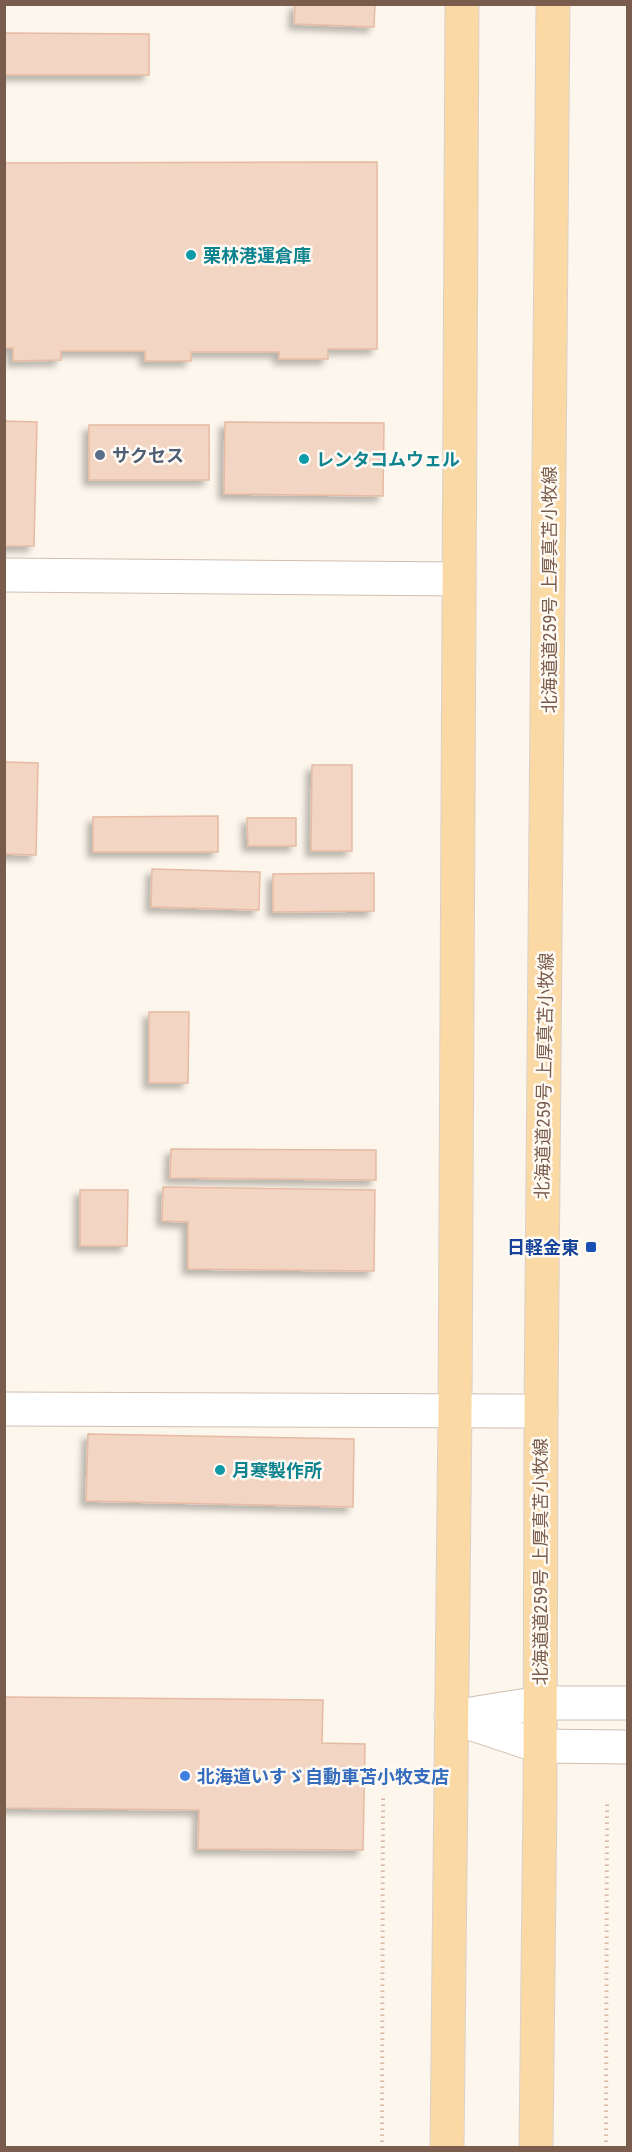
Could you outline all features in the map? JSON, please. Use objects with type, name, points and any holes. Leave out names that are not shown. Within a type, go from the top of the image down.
[{"type":"main road","points":[[447,2148],[455,1412],[462,4]]},
{"type":"main road","name":"北海道道259号 上厚真苫小牧線","points":[[536,2148],[553,4]]},
{"type":"street","points":[[4,575],[459,579]]},
{"type":"street","points":[[4,1409],[541,1411]]},
{"type":"street","points":[[451,1718],[540,1704],[627,1703]]},
{"type":"street","points":[[451,1718],[540,1746],[627,1747]]},
{"type":"path","points":[[382,2148],[383,1796]]},
{"type":"path","points":[[606,2148],[607,1800]]},
{"type":"building","points":[[295,4],[375,4],[374,27],[294,24]]},
{"type":"building","points":[[4,33],[149,34],[149,75],[4,75]]},
{"type":"building","name":"栗林港運倉庫","points":[[377,162],[377,349],[328,349],[328,359],[279,359],[279,352],[191,352],[191,361],[145,361],[145,351],[61,351],[61,360],[13,361],[13,348],[4,348],[4,163]]},
{"type":"building","points":[[4,421],[37,422],[34,546],[4,546]]},
{"type":"building","name":"レンタコムウェル","points":[[225,422],[384,423],[383,496],[224,494]]},
{"type":"building","points":[[89,425],[209,425],[209,480],[89,480]]},
{"type":"building","points":[[4,762],[38,763],[36,855],[4,854]]},
{"type":"building","points":[[312,765],[352,765],[352,851],[311,851]]},
{"type":"building","points":[[218,816],[218,852],[93,852],[93,817]]},
{"type":"building","points":[[247,818],[296,818],[296,846],[248,846]]},
{"type":"building","points":[[152,869],[260,872],[259,910],[151,907]]},
{"type":"building","points":[[374,873],[374,911],[273,912],[273,874]]},
{"type":"building","points":[[149,1012],[189,1012],[188,1083],[149,1083]]},
{"type":"building","points":[[171,1149],[376,1150],[376,1180],[170,1178]]},
{"type":"building","points":[[163,1187],[375,1190],[374,1271],[188,1269],[188,1222],[162,1221]]},
{"type":"building","points":[[80,1190],[128,1190],[127,1246],[80,1246]]},
{"type":"building","name":"月寒製作所","points":[[88,1434],[354,1439],[353,1507],[86,1501]]},
{"type":"building","name":"北海道いすゞ自動車苫小牧支店","points":[[4,1697],[323,1700],[322,1743],[365,1744],[363,1850],[198,1849],[199,1810],[4,1808]]},
{"type":"place","name":"栗林港運倉庫","points":[[191,255]]},
{"type":"place","name":"サクセス","points":[[100,455]]},
{"type":"place","name":"レンタコムウェル","points":[[304,459]]},
{"type":"place","name":"日軽金東","points":[[591,1247]]},
{"type":"place","name":"月寒製作所","points":[[220,1470]]},
{"type":"place","name":"北海道いすゞ自動車苫小牧支店","points":[[185,1776]]}]
